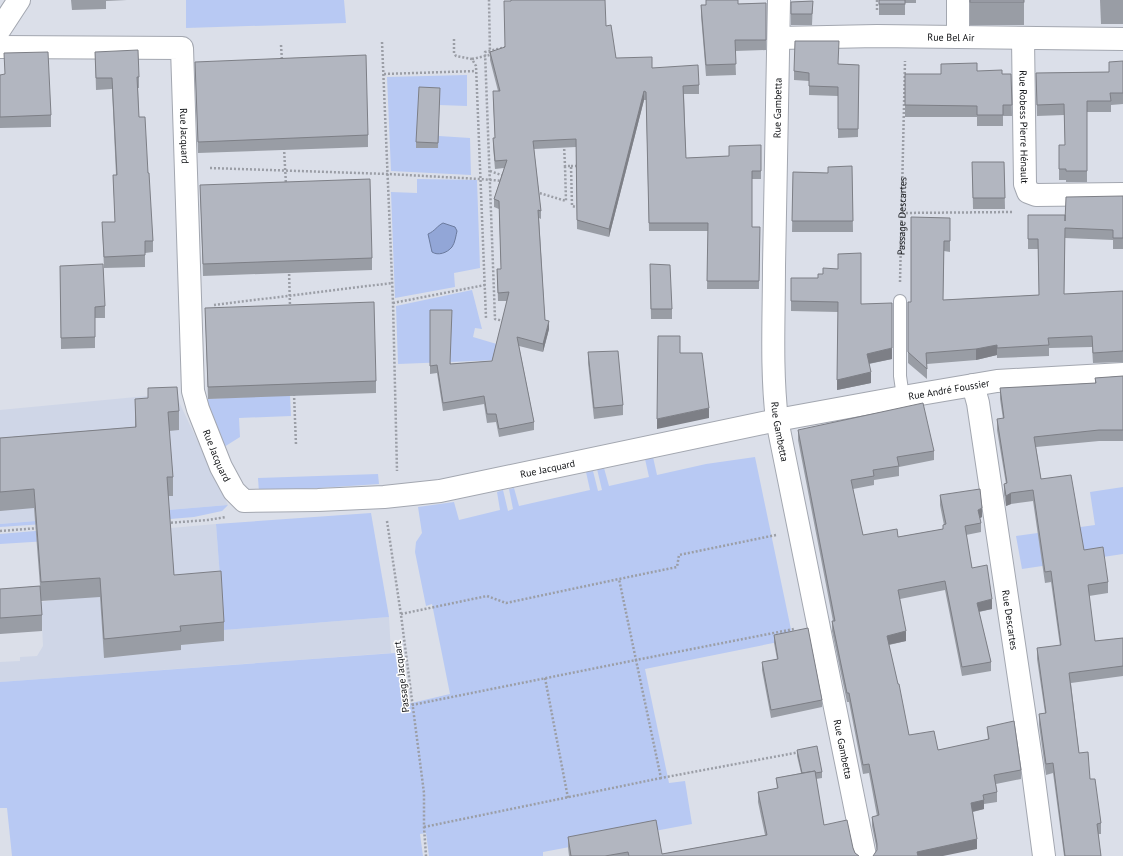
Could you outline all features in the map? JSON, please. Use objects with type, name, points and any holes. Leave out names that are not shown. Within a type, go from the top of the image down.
[{"type":"street","points":[[0,29],[19,0]]},
{"type":"street","name":"Rue Gambetta","points":[[779,0],[773,377],[777,420],[865,856]]},
{"type":"street","points":[[958,0],[958,37]]},
{"type":"street","name":"Rue Bel Air","points":[[779,38],[905,36],[1023,39],[1123,39]]},
{"type":"street","name":"Rue Robess Pierre Hénault","points":[[1023,39],[1025,184],[1028,192],[1036,195],[1123,194]]},
{"type":"street","name":"Rue Jacquard","points":[[0,47],[182,48],[193,391],[221,468],[234,491],[244,501],[318,500],[397,496],[440,491],[777,420]]},
{"type":"street","name":"Rue André Foussier","points":[[777,420],[903,396],[997,381],[1123,374]]},
{"type":"street","name":"Rue Descartes","points":[[973,385],[978,403],[1044,856]]},
{"type":"lane","points":[[900,302],[900,376],[903,396]]},
{"type":"path","points":[[488,0],[490,56]]},
{"type":"path","name":"Passage Descartes","points":[[900,302],[905,36]]},
{"type":"path","points":[[454,40],[454,53],[456,56],[472,58],[497,54]]},
{"type":"path","name":"Passage Jacquart","points":[[382,42],[393,303],[397,496],[385,508],[401,614],[424,793],[426,856]]},
{"type":"path","points":[[281,45],[282,68]]},
{"type":"path","points":[[504,321],[495,319],[485,52],[508,46]]},
{"type":"path","points":[[472,58],[475,62],[476,71],[486,318]]},
{"type":"path","points":[[384,74],[476,71]]},
{"type":"path","points":[[531,190],[566,201],[564,143]]},
{"type":"path","points":[[284,147],[286,186]]},
{"type":"path","points":[[565,166],[576,166]]},
{"type":"path","points":[[571,166],[572,206],[576,207]]},
{"type":"path","points":[[186,167],[388,174],[500,180],[506,182]]},
{"type":"path","points":[[490,172],[509,178]]},
{"type":"path","points":[[902,213],[1014,212],[1020,209],[1028,192]]},
{"type":"path","points":[[288,266],[290,309]]},
{"type":"path","points":[[190,308],[392,282]]},
{"type":"path","points":[[393,303],[485,284]]},
{"type":"path","points":[[293,391],[296,445]]},
{"type":"path","points":[[163,523],[225,517],[235,511],[244,501]]},
{"type":"path","points":[[0,531],[46,527]]},
{"type":"path","points":[[401,614],[487,596],[506,603],[677,567],[679,555],[800,530]]},
{"type":"path","points":[[619,579],[661,778]]},
{"type":"path","points":[[412,706],[544,678],[818,624]]},
{"type":"path","points":[[544,678],[568,798]]},
{"type":"path","points":[[424,827],[661,778],[804,751]]},
{"type":"shaded area","points":[[186,0],[344,0],[346,23],[186,28]]},
{"type":"shaded area","points":[[467,75],[467,106],[439,105],[439,136],[470,138],[471,175],[391,171],[387,77]]},
{"type":"shaded area","points":[[417,179],[477,180],[480,268],[454,273],[455,287],[395,298],[391,192],[417,193]]},
{"type":"shaded area","points":[[443,223],[455,227],[457,231],[455,241],[448,251],[440,254],[434,253],[432,252],[428,234]]},
{"type":"shaded area","points":[[472,290],[482,329],[475,328],[473,337],[500,345],[500,360],[398,364],[396,306]]},
{"type":"shaded area","points":[[178,393],[179,402],[228,505],[0,524],[0,410]]},
{"type":"shaded area","points":[[290,395],[291,416],[239,418],[240,437],[224,447],[205,399]]},
{"type":"shaded area","points":[[653,457],[657,475],[706,464],[755,457],[793,639],[645,669],[669,783],[685,781],[692,824],[543,852],[543,856],[429,856],[426,833],[420,834],[423,856],[12,856],[7,808],[0,808],[0,682],[395,653],[403,705],[450,694],[432,604],[426,606],[415,552],[416,542],[422,533],[418,507],[454,502],[459,520],[500,510],[497,492],[503,490],[508,511],[513,509],[509,489],[514,488],[519,506],[590,490],[586,472],[593,471],[598,491],[602,490],[597,469],[604,468],[609,486],[649,477],[645,459]]},
{"type":"shaded area","points":[[378,474],[379,484],[259,492],[258,478]]},
{"type":"shaded area","points":[[1123,487],[1123,554],[1022,569],[1016,536],[1095,525],[1090,492]]},
{"type":"shaded area","points":[[228,505],[222,511],[194,517],[75,527],[44,524],[0,527],[0,524]]},
{"type":"shaded area","points":[[371,513],[389,617],[224,630],[216,524]]},
{"type":"shaded area","points":[[216,524],[224,630],[389,617],[391,653],[0,682],[0,662],[20,661],[20,657],[37,656],[43,646],[41,602],[54,600],[48,539]]},
{"type":"shaded area","points":[[47,530],[48,541],[0,544],[0,534]]},
{"type":"building","points":[[605,0],[606,26],[611,25],[616,58],[652,57],[652,68],[698,65],[699,85],[683,86],[686,158],[729,156],[729,146],[761,145],[761,171],[752,171],[752,227],[760,227],[759,281],[707,281],[708,223],[649,223],[646,92],[644,91],[609,229],[577,220],[576,139],[533,141],[541,211],[538,210],[545,320],[549,321],[543,344],[517,337],[534,422],[499,429],[496,414],[487,414],[484,396],[443,403],[437,365],[430,366],[430,310],[452,310],[450,364],[492,361],[509,292],[498,293],[497,269],[501,269],[499,201],[494,199],[507,160],[495,161],[493,138],[495,138],[493,91],[500,91],[490,52],[505,47],[504,1]]},
{"type":"building","points":[[706,0],[738,0],[738,4],[766,3],[766,40],[735,40],[736,64],[706,65],[701,5],[706,5]]},
{"type":"building","points":[[879,0],[905,0],[905,4],[879,4]]},
{"type":"building","points":[[970,0],[1024,0],[1024,2],[970,2]]},
{"type":"building","points":[[813,1],[812,14],[791,14],[791,2]]},
{"type":"building","points":[[795,41],[839,41],[838,64],[859,65],[858,129],[838,129],[838,87],[809,86],[809,73],[794,71]]},
{"type":"building","points":[[138,50],[139,77],[137,77],[139,117],[145,117],[153,241],[145,241],[145,255],[104,257],[102,222],[115,222],[113,175],[117,175],[112,78],[96,78],[95,52]]},
{"type":"building","points":[[48,52],[51,115],[0,117],[0,75],[5,74],[4,53]]},
{"type":"building","points":[[366,55],[368,135],[198,142],[195,62]]},
{"type":"building","points":[[1123,61],[1123,93],[1110,93],[1111,101],[1087,101],[1087,171],[1066,171],[1066,169],[1059,169],[1059,145],[1065,145],[1064,104],[1037,105],[1036,73],[1109,72],[1109,62]]},
{"type":"building","points":[[977,63],[977,71],[1002,70],[1002,74],[1011,74],[1012,105],[1003,105],[1003,115],[977,115],[977,106],[905,105],[905,74],[941,74],[941,64]]},
{"type":"building","points":[[419,87],[440,88],[438,143],[416,142]]},
{"type":"building","points":[[972,162],[1004,162],[1005,198],[973,198]]},
{"type":"building","points":[[852,166],[853,221],[792,221],[793,172],[828,173],[828,167]]},
{"type":"building","points":[[370,179],[372,258],[203,264],[200,185]]},
{"type":"building","points":[[1123,196],[1123,238],[1113,238],[1113,230],[1065,228],[1064,294],[1123,291],[1123,351],[1093,353],[1092,336],[1048,338],[1049,345],[997,348],[997,345],[976,349],[926,353],[927,369],[908,352],[908,302],[911,302],[911,217],[950,218],[950,241],[944,241],[943,300],[1039,295],[1038,239],[1028,239],[1028,215],[1065,215],[1065,221],[1066,197]]},
{"type":"building","points":[[861,253],[861,304],[892,303],[892,348],[867,354],[871,372],[837,380],[838,302],[791,301],[791,278],[818,278],[818,274],[823,274],[823,268],[838,269],[838,254]]},
{"type":"building","points":[[103,264],[105,306],[95,307],[95,337],[61,338],[60,266]]},
{"type":"building","points":[[650,264],[670,265],[672,309],[651,309]]},
{"type":"building","points":[[374,302],[376,381],[208,387],[205,308]]},
{"type":"building","points":[[658,336],[680,336],[680,353],[702,353],[709,408],[657,419]]},
{"type":"building","points":[[618,351],[623,405],[594,408],[588,352]]},
{"type":"building","points":[[1123,376],[1123,430],[1099,430],[1034,437],[1041,479],[1071,475],[1084,550],[1103,547],[1108,582],[1088,585],[1095,641],[1123,638],[1123,666],[1069,673],[1079,753],[1088,752],[1090,779],[1095,779],[1101,823],[1097,824],[1101,856],[1065,856],[1053,763],[1046,764],[1039,714],[1046,713],[1037,648],[1061,645],[1051,571],[1045,572],[1033,490],[1011,493],[1006,496],[1004,484],[1007,483],[997,419],[1004,418],[1000,388],[1096,383],[1095,378]]},
{"type":"building","points":[[177,387],[179,411],[168,412],[173,477],[167,477],[174,575],[221,571],[224,622],[180,626],[181,631],[104,639],[100,578],[41,582],[34,489],[0,492],[0,438],[136,427],[135,399],[148,398],[148,388]]},
{"type":"building","points":[[923,403],[934,451],[897,457],[899,466],[873,470],[874,476],[851,480],[863,535],[897,529],[898,537],[943,529],[943,525],[946,524],[940,495],[980,489],[982,508],[978,510],[981,523],[965,526],[972,568],[987,565],[992,599],[977,603],[991,662],[962,667],[945,581],[898,590],[906,631],[887,636],[899,684],[909,735],[934,731],[938,750],[989,739],[987,727],[1014,721],[1021,770],[994,775],[997,792],[983,795],[984,800],[971,803],[977,839],[917,852],[918,856],[873,856],[877,850],[877,844],[872,817],[879,815],[869,764],[863,765],[849,693],[847,693],[832,621],[835,621],[798,430]]},
{"type":"building","points":[[40,586],[42,615],[0,618],[0,589]]},
{"type":"building","points":[[808,628],[822,700],[771,710],[762,662],[778,659],[774,635]]},
{"type":"building","points":[[817,746],[822,772],[815,773],[815,771],[802,773],[797,750]]},
{"type":"building","points":[[815,771],[824,825],[847,820],[853,848],[855,853],[859,856],[629,856],[628,852],[605,856],[571,856],[568,837],[656,820],[662,854],[767,835],[758,792],[778,788],[776,778]]}]
